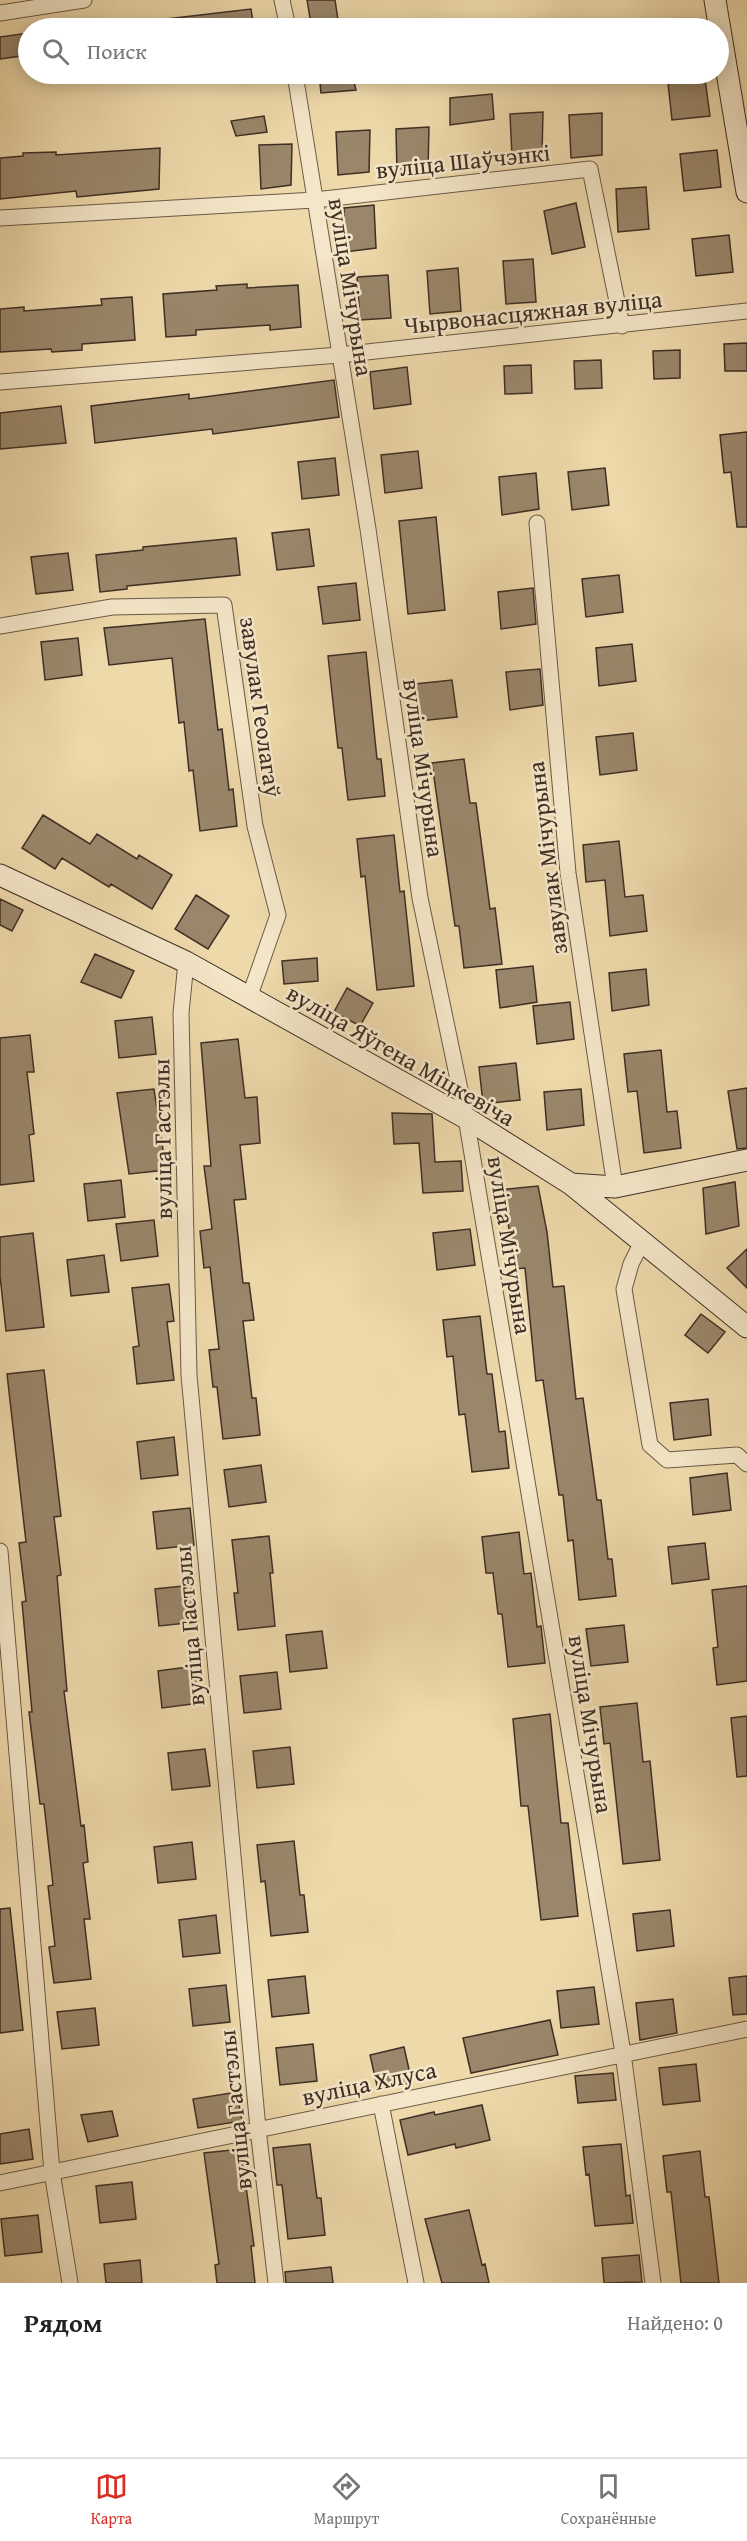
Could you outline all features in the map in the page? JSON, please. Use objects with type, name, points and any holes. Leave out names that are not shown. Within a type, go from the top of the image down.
[{"type":"street","points":[[0,13],[84,0]]},
{"type":"street","points":[[282,0],[286,18]]},
{"type":"street","points":[[715,0],[718,18]]},
{"type":"street","name":"вуліца Мічурына","points":[[297,84],[368,529],[420,898],[466,1118],[623,2053],[653,2283]]},
{"type":"street","points":[[729,84],[747,192]]},
{"type":"street","name":"вуліца Шаўчэнкі","points":[[0,218],[315,200],[590,169],[622,326]]},
{"type":"street","name":"Чырвонасцяжная вуліца","points":[[0,382],[339,355],[747,312]]},
{"type":"street","name":"завулак Мічурына","points":[[537,523],[568,873],[615,1187]]},
{"type":"street","name":"завулак Геолагаў","points":[[0,626],[112,607],[224,605],[255,825],[278,915],[249,998]]},
{"type":"street","name":"вуліца Яўгена Міцкевіча","points":[[0,875],[186,962],[466,1118],[572,1184],[747,1327]]},
{"type":"street","name":"вуліца Гастэлы","points":[[186,962],[182,1013],[189,1375],[258,2129],[276,2283]]},
{"type":"street","points":[[572,1184],[615,1187],[747,1160]]},
{"type":"street","points":[[642,1242],[631,1264],[624,1289],[650,1444],[667,1460],[737,1455],[747,1464]]},
{"type":"street","points":[[0,1551],[52,2172],[70,2283]]},
{"type":"street","name":"вуліца Хлуса","points":[[0,2183],[747,2029]]},
{"type":"street","points":[[381,2104],[416,2283]]},
{"type":"building","points":[[307,0],[335,0],[338,18],[310,18]]},
{"type":"building","points":[[251,9],[252,18],[175,18]]},
{"type":"building","points":[[18,34],[18,56],[0,59],[0,37]]},
{"type":"building","points":[[320,84],[354,84],[356,90],[321,93]]},
{"type":"building","points":[[668,84],[706,84],[710,116],[672,120]]},
{"type":"building","points":[[492,94],[494,119],[450,125],[450,98]]},
{"type":"building","points":[[543,112],[542,154],[512,157],[510,114]]},
{"type":"building","points":[[602,113],[602,155],[571,158],[569,115]]},
{"type":"building","points":[[264,116],[267,132],[236,136],[231,121]]},
{"type":"building","points":[[429,127],[428,169],[397,172],[396,129]]},
{"type":"building","points":[[370,130],[369,172],[338,175],[336,132]]},
{"type":"building","points":[[292,144],[291,185],[261,189],[259,145]]},
{"type":"building","points":[[160,148],[159,189],[77,197],[76,191],[0,199],[0,158],[23,156],[23,153],[56,152],[56,155]]},
{"type":"building","points":[[717,150],[721,187],[684,191],[680,154]]},
{"type":"building","points":[[646,187],[649,229],[618,232],[616,189]]},
{"type":"building","points":[[576,203],[585,247],[552,254],[544,211]]},
{"type":"building","points":[[374,205],[376,248],[345,252],[344,208]]},
{"type":"building","points":[[729,235],[733,272],[696,276],[692,239]]},
{"type":"building","points":[[533,259],[536,302],[506,304],[503,261]]},
{"type":"building","points":[[458,268],[461,311],[430,314],[427,271]]},
{"type":"building","points":[[388,275],[391,318],[360,320],[357,277]]},
{"type":"building","points":[[247,284],[247,288],[298,285],[301,327],[270,330],[270,325],[196,330],[196,335],[166,337],[163,294],[217,290],[216,286]]},
{"type":"building","points":[[132,297],[135,340],[82,344],[82,350],[0,352],[0,309],[24,307],[24,311],[102,305],[101,299]]},
{"type":"building","points":[[747,343],[747,371],[725,371],[724,344]]},
{"type":"building","points":[[680,350],[680,378],[654,379],[653,351]]},
{"type":"building","points":[[601,360],[602,388],[575,389],[574,361]]},
{"type":"building","points":[[531,365],[532,393],[505,394],[504,366]]},
{"type":"building","points":[[407,367],[411,404],[374,409],[370,372]]},
{"type":"building","points":[[334,380],[339,417],[213,434],[212,429],[95,443],[91,406],[189,394],[189,399]]},
{"type":"building","points":[[61,406],[66,443],[0,449],[0,413]]},
{"type":"building","points":[[747,432],[747,527],[737,527],[731,472],[724,473],[720,435]]},
{"type":"building","points":[[418,451],[422,488],[385,493],[381,455]]},
{"type":"building","points":[[335,458],[339,495],[302,499],[298,462]]},
{"type":"building","points":[[605,468],[609,505],[572,510],[568,472]]},
{"type":"building","points":[[536,473],[539,509],[502,515],[499,477]]},
{"type":"building","points":[[436,517],[445,610],[408,614],[399,521]]},
{"type":"building","points":[[309,529],[314,566],[277,570],[272,533]]},
{"type":"building","points":[[236,538],[240,575],[127,586],[127,589],[100,592],[96,555],[143,550],[143,547]]},
{"type":"building","points":[[68,553],[73,590],[36,594],[31,557]]},
{"type":"building","points":[[619,575],[623,612],[586,617],[582,579]]},
{"type":"building","points":[[356,583],[360,620],[323,624],[318,587]]},
{"type":"building","points":[[533,588],[536,624],[501,629],[498,592]]},
{"type":"building","points":[[205,619],[218,730],[222,729],[229,790],[233,789],[237,826],[200,831],[193,770],[189,771],[184,722],[179,723],[172,658],[109,665],[104,628]]},
{"type":"building","points":[[78,638],[82,675],[45,680],[41,642]]},
{"type":"building","points":[[632,644],[636,681],[599,686],[596,648]]},
{"type":"building","points":[[366,652],[377,759],[381,759],[385,796],[348,800],[342,748],[338,748],[328,656]]},
{"type":"building","points":[[540,669],[543,705],[510,710],[506,672]]},
{"type":"building","points":[[452,680],[457,717],[419,721],[415,684]]},
{"type":"building","points":[[633,733],[637,770],[600,775],[596,737]]},
{"type":"building","points":[[464,759],[470,803],[476,803],[490,909],[495,908],[502,964],[464,968],[459,926],[455,926],[432,763]]},
{"type":"building","points":[[43,815],[90,844],[97,834],[137,859],[139,855],[172,875],[152,909],[111,884],[109,887],[62,858],[55,869],[22,848]]},
{"type":"building","points":[[394,835],[400,892],[404,891],[414,986],[377,990],[365,876],[361,877],[357,839]]},
{"type":"building","points":[[619,841],[625,897],[643,895],[647,931],[610,936],[605,880],[586,882],[583,845]]},
{"type":"building","points":[[196,895],[229,916],[208,949],[175,929]]},
{"type":"building","points":[[0,899],[23,910],[12,931],[0,925]]},
{"type":"building","points":[[95,954],[134,971],[121,998],[81,982]]},
{"type":"building","points":[[317,958],[318,981],[284,984],[282,961]]},
{"type":"building","points":[[533,966],[537,1002],[500,1008],[496,970]]},
{"type":"building","points":[[646,969],[649,1005],[612,1011],[609,973]]},
{"type":"building","points":[[347,988],[373,1003],[360,1026],[334,1012]]},
{"type":"building","points":[[570,1002],[574,1039],[537,1044],[533,1006]]},
{"type":"building","points":[[152,1017],[156,1054],[119,1058],[115,1021]]},
{"type":"building","points":[[30,1035],[34,1072],[27,1072],[34,1134],[29,1135],[34,1181],[0,1185],[0,1038]]},
{"type":"building","points":[[238,1039],[245,1098],[257,1097],[260,1143],[240,1145],[246,1199],[234,1200],[243,1283],[249,1283],[254,1320],[243,1321],[252,1398],[256,1398],[260,1435],[223,1439],[217,1387],[213,1387],[209,1350],[219,1349],[210,1267],[204,1268],[200,1231],[212,1229],[204,1166],[211,1166],[201,1043]]},
{"type":"building","points":[[661,1050],[667,1112],[677,1111],[681,1148],[644,1153],[637,1091],[628,1092],[624,1054]]},
{"type":"building","points":[[516,1063],[520,1100],[483,1104],[479,1067]]},
{"type":"building","points":[[747,1088],[747,1148],[737,1149],[728,1091]]},
{"type":"building","points":[[154,1089],[166,1170],[129,1174],[117,1093]]},
{"type":"building","points":[[581,1089],[584,1125],[547,1130],[544,1092]]},
{"type":"building","points":[[392,1113],[432,1114],[435,1162],[461,1161],[463,1191],[423,1193],[419,1143],[394,1144]]},
{"type":"building","points":[[121,1180],[125,1217],[88,1221],[84,1184]]},
{"type":"building","points":[[735,1182],[739,1226],[706,1234],[703,1188]]},
{"type":"building","points":[[538,1186],[547,1232],[553,1287],[564,1286],[576,1399],[583,1398],[597,1500],[601,1500],[608,1559],[612,1559],[616,1596],[579,1600],[573,1540],[568,1541],[563,1495],[559,1495],[543,1380],[536,1381],[525,1268],[514,1269],[508,1222],[505,1223],[499,1190]]},
{"type":"building","points":[[154,1220],[158,1256],[121,1261],[116,1224]]},
{"type":"building","points":[[470,1229],[475,1265],[437,1270],[433,1233]]},
{"type":"building","points":[[33,1233],[44,1327],[6,1331],[0,1276],[0,1237]]},
{"type":"building","points":[[747,1249],[747,1288],[727,1268]]},
{"type":"building","points":[[104,1255],[109,1292],[71,1296],[67,1260]]},
{"type":"building","points":[[169,1284],[174,1321],[167,1322],[174,1380],[137,1384],[133,1347],[139,1346],[132,1288]]},
{"type":"building","points":[[701,1314],[725,1332],[708,1353],[685,1335]]},
{"type":"building","points":[[480,1316],[487,1374],[492,1374],[499,1432],[505,1431],[509,1468],[472,1472],[465,1414],[459,1415],[453,1356],[447,1357],[443,1320]]},
{"type":"building","points":[[44,1370],[61,1516],[54,1517],[61,1575],[57,1576],[67,1691],[64,1691],[81,1826],[84,1825],[88,1862],[83,1863],[90,1919],[84,1919],[91,1979],[54,1983],[49,1947],[55,1946],[48,1886],[53,1885],[44,1804],[40,1804],[29,1712],[32,1712],[22,1602],[26,1601],[19,1543],[26,1542],[7,1374]]},
{"type":"building","points":[[708,1399],[711,1435],[674,1440],[670,1403]]},
{"type":"building","points":[[174,1437],[178,1475],[141,1479],[137,1442]]},
{"type":"building","points":[[261,1465],[266,1502],[229,1507],[224,1470]]},
{"type":"building","points":[[727,1473],[731,1510],[693,1515],[690,1478]]},
{"type":"building","points":[[190,1508],[194,1545],[157,1549],[153,1512]]},
{"type":"building","points":[[519,1532],[524,1574],[531,1573],[537,1627],[541,1626],[545,1663],[508,1667],[502,1614],[498,1614],[493,1573],[486,1573],[482,1537]]},
{"type":"building","points":[[269,1536],[275,1626],[238,1630],[234,1593],[238,1593],[232,1540]]},
{"type":"building","points":[[705,1543],[709,1579],[672,1584],[668,1547]]},
{"type":"building","points":[[192,1585],[196,1622],[159,1626],[155,1589]]},
{"type":"building","points":[[747,1586],[747,1681],[717,1685],[713,1648],[718,1647],[712,1590]]},
{"type":"building","points":[[624,1625],[628,1662],[591,1666],[586,1629]]},
{"type":"building","points":[[322,1631],[327,1668],[290,1672],[286,1635]]},
{"type":"building","points":[[195,1666],[199,1703],[162,1708],[158,1671]]},
{"type":"building","points":[[277,1672],[281,1709],[244,1713],[240,1676]]},
{"type":"building","points":[[637,1703],[643,1762],[650,1761],[660,1860],[623,1864],[610,1743],[604,1744],[600,1707]]},
{"type":"building","points":[[550,1714],[561,1823],[568,1823],[578,1916],[541,1920],[528,1806],[521,1806],[513,1719]]},
{"type":"building","points":[[747,1716],[747,1776],[737,1777],[731,1718]]},
{"type":"building","points":[[290,1747],[294,1784],[257,1788],[253,1751]]},
{"type":"building","points":[[205,1749],[210,1786],[172,1790],[168,1753]]},
{"type":"building","points":[[294,1841],[300,1895],[304,1895],[308,1932],[271,1936],[265,1881],[261,1882],[257,1845]]},
{"type":"building","points":[[192,1842],[196,1879],[158,1883],[154,1847]]},
{"type":"building","points":[[10,1908],[23,2030],[0,2033],[0,1909]]},
{"type":"building","points":[[670,1910],[674,1946],[637,1951],[633,1914]]},
{"type":"building","points":[[216,1915],[220,1953],[183,1957],[179,1920]]},
{"type":"building","points":[[305,1976],[309,2013],[272,2017],[268,1980]]},
{"type":"building","points":[[747,1976],[747,2014],[733,2015],[729,1978]]},
{"type":"building","points":[[226,1985],[230,2022],[193,2026],[189,1989]]},
{"type":"building","points":[[594,1987],[599,2024],[561,2028],[557,1991]]},
{"type":"building","points":[[673,1999],[677,2033],[640,2040],[636,2003]]},
{"type":"building","points":[[95,2008],[99,2045],[62,2049],[57,2012]]},
{"type":"building","points":[[550,2020],[558,2055],[471,2073],[463,2038]]},
{"type":"building","points":[[313,2044],[317,2081],[280,2085],[276,2048]]},
{"type":"building","points":[[404,2047],[412,2083],[378,2090],[370,2055]]},
{"type":"building","points":[[696,2064],[700,2101],[663,2105],[659,2068]]},
{"type":"building","points":[[613,2073],[616,2100],[578,2103],[575,2076]]},
{"type":"building","points":[[237,2092],[242,2121],[198,2128],[193,2099]]},
{"type":"building","points":[[482,2105],[490,2140],[456,2148],[455,2144],[408,2155],[400,2120]]},
{"type":"building","points":[[112,2111],[118,2136],[88,2142],[81,2115]]},
{"type":"building","points":[[29,2129],[33,2159],[0,2164],[0,2134]]},
{"type":"building","points":[[310,2144],[317,2198],[321,2198],[325,2235],[288,2239],[282,2185],[277,2185],[273,2148]]},
{"type":"building","points":[[621,2144],[626,2196],[630,2195],[633,2223],[595,2226],[589,2174],[586,2175],[583,2147]]},
{"type":"building","points":[[241,2149],[254,2246],[251,2246],[255,2283],[217,2283],[215,2265],[219,2264],[204,2153]]},
{"type":"building","points":[[700,2151],[705,2197],[709,2197],[719,2283],[681,2283],[671,2192],[667,2192],[663,2156]]},
{"type":"building","points":[[132,2182],[136,2219],[100,2223],[96,2186]]},
{"type":"building","points":[[469,2210],[482,2265],[485,2264],[489,2283],[442,2283],[425,2219]]},
{"type":"building","points":[[38,2215],[42,2252],[5,2256],[1,2219]]},
{"type":"building","points":[[639,2255],[642,2282],[604,2283],[602,2258]]},
{"type":"building","points":[[140,2260],[142,2283],[106,2283],[104,2264]]},
{"type":"building","points":[[331,2267],[333,2283],[286,2283],[285,2272]]}]
